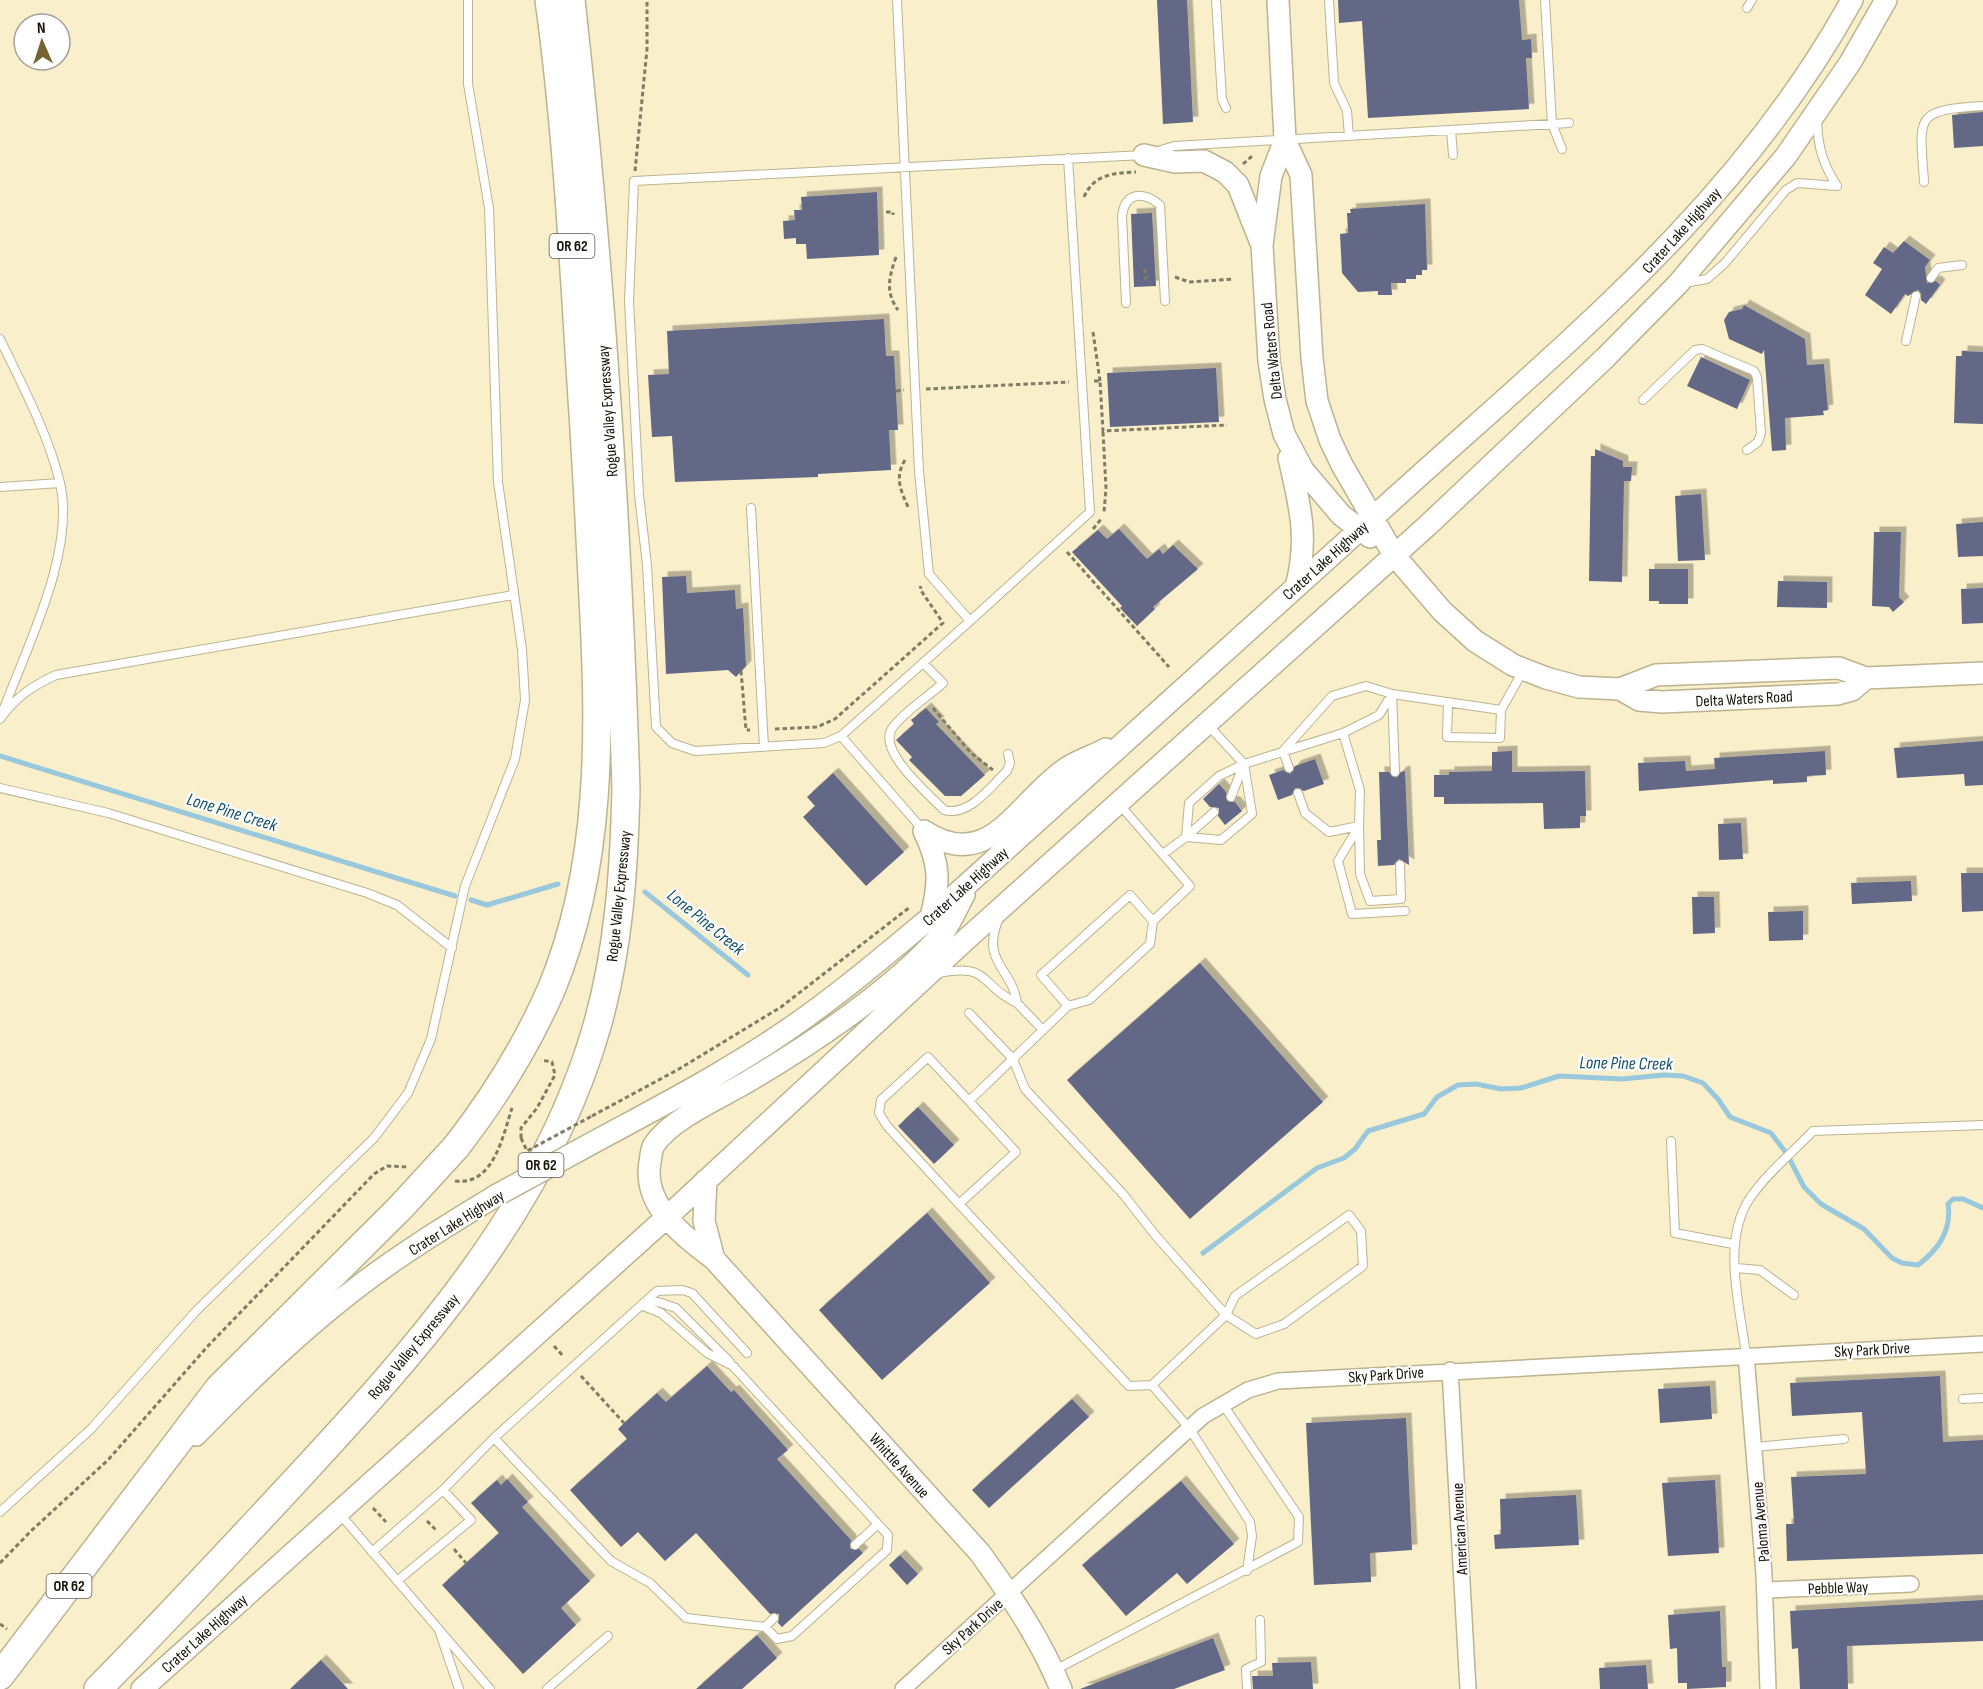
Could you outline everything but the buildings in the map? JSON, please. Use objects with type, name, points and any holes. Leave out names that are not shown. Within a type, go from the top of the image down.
[{"type":"highway","name":"Rogue Valley Expressway","points":[[139,1497],[219,1388],[400,1208],[456,1147],[502,1084],[551,989],[579,901],[594,797],[599,698],[567,174],[549,0]]},
{"type":"highway","name":"Rogue Valley Expressway","points":[[98,1689],[164,1621],[366,1402],[474,1273],[519,1204],[556,1137],[597,1026],[618,921],[625,852],[626,790],[598,283],[589,162],[572,0]]},
{"type":"highway","name":"Crater Lake Highway","points":[[0,1676],[139,1497]]},
{"type":"main road","name":"Delta Waters Road","points":[[1278,0],[1285,140],[1301,175],[1317,401],[1330,440],[1366,523],[1442,611],[1475,641],[1513,665],[1579,687],[1620,689],[1639,700],[1662,702],[1838,694],[1852,690],[1866,678],[1983,673]]},
{"type":"main road","name":"Crater Lake Highway","points":[[139,1497],[228,1402],[315,1322],[360,1285],[427,1238],[497,1196],[716,1075],[782,1034],[820,1007],[923,910],[972,880],[1366,523],[1540,370],[1654,263],[1762,138],[1811,68],[1852,0]]},
{"type":"main road","name":"Crater Lake Highway","points":[[148,1687],[338,1512],[667,1217],[928,975],[1394,555],[1605,358],[1677,285],[1780,164],[1817,111],[1886,0]]},
{"type":"main road","name":"Delta Waters Road","points":[[1285,140],[1271,177],[1262,245],[1269,361],[1284,434],[1303,470],[1341,515],[1366,523]]},
{"type":"main road","points":[[1144,155],[1175,162],[1204,161],[1225,172],[1241,192],[1262,245]]},
{"type":"main road","points":[[1284,434],[1303,529],[1303,561],[1296,586]]},
{"type":"main road","points":[[924,831],[937,840],[959,846],[975,844],[991,836],[1065,769],[1129,738]]},
{"type":"main road","points":[[923,910],[938,889],[937,866],[924,831]]},
{"type":"main road","points":[[714,1258],[683,1236],[656,1203],[648,1171],[652,1147],[669,1128],[783,1060],[841,1020],[904,971],[943,933],[972,880]]},
{"type":"main road","points":[[706,1180],[704,1221],[714,1258]]},
{"type":"main road","name":"Whittle Avenue","points":[[714,1258],[980,1553],[1008,1593],[1058,1680]]},
{"type":"street","name":"Sky Park Drive","points":[[903,1689],[1189,1428],[1222,1403],[1248,1390],[1278,1381],[1450,1370],[1983,1344]]},
{"type":"street","name":"Paloma Avenue","points":[[1746,1355],[1765,1590],[1768,1689]]},
{"type":"street","name":"American Avenue","points":[[1450,1370],[1468,1689]]},
{"type":"street","name":"Pebble Way","points":[[1765,1590],[1911,1584]]},
{"type":"lane","points":[[0,1512],[91,1429],[197,1310],[374,1138],[393,1115],[421,1068],[431,1039],[472,864],[510,775],[520,742],[525,676],[498,482],[487,185],[468,84],[468,0]]},
{"type":"lane","points":[[897,0],[918,471],[929,574],[970,621]]},
{"type":"lane","points":[[1216,0],[1222,99],[1226,108]]},
{"type":"lane","points":[[1329,0],[1334,83],[1347,111],[1349,136]]},
{"type":"lane","points":[[1545,0],[1552,124],[1562,149]]},
{"type":"lane","points":[[1747,8],[1752,0]]},
{"type":"lane","points":[[1924,182],[1921,134],[1924,123],[1932,113],[1944,108],[1983,106]]},
{"type":"lane","points":[[1677,285],[1707,279],[1725,262],[1786,190],[1797,183],[1838,186],[1823,164],[1818,148],[1817,111]]},
{"type":"lane","points":[[1068,158],[1090,512],[841,736],[824,743],[695,750],[672,743],[656,727],[647,565],[639,495],[629,301],[634,181],[905,166],[1068,158],[1144,155],[1174,146],[1569,123]]},
{"type":"lane","points":[[1451,130],[1453,155]]},
{"type":"lane","points":[[1126,303],[1122,216],[1124,206],[1129,199],[1140,195],[1150,197],[1160,205],[1165,301]]},
{"type":"lane","points":[[1931,278],[1938,268],[1962,265]]},
{"type":"lane","points":[[1906,340],[1913,301],[1916,296]]},
{"type":"lane","points":[[0,339],[31,405],[60,483],[63,517],[60,547],[52,581],[0,718]]},
{"type":"lane","points":[[1643,400],[1695,350],[1702,350],[1754,371],[1761,433],[1758,442],[1747,450]]},
{"type":"lane","points":[[0,487],[60,483]]},
{"type":"lane","points":[[751,508],[764,747]]},
{"type":"lane","points":[[0,718],[25,691],[56,675],[513,595]]},
{"type":"lane","points":[[924,663],[943,683],[892,728],[889,741],[896,758],[944,810],[954,812],[963,810],[1000,778],[1010,764],[1008,754]]},
{"type":"lane","points":[[1448,704],[1447,737],[1500,738],[1501,710],[1525,670]]},
{"type":"lane","points":[[1283,751],[1332,696],[1366,686],[1392,694],[1448,704],[1501,710]]},
{"type":"lane","points":[[1186,837],[1189,803],[1219,776],[1244,764],[1343,733],[1378,715],[1392,694]]},
{"type":"lane","points":[[1392,694],[1395,772]]},
{"type":"lane","points":[[1186,837],[1221,840],[1252,814],[1244,764],[1207,724]]},
{"type":"lane","points":[[1343,733],[1360,790],[1360,874],[1370,901],[1401,899],[1400,865]]},
{"type":"lane","points":[[841,736],[924,831]]},
{"type":"lane","points":[[1283,751],[1289,768]]},
{"type":"lane","points":[[1231,797],[1244,764]]},
{"type":"lane","points":[[0,788],[108,813],[367,893],[397,905],[452,948]]},
{"type":"lane","points":[[1298,793],[1305,813],[1329,832],[1359,826]]},
{"type":"lane","points":[[969,1101],[1068,1006],[1089,1000],[1150,944],[1153,921],[1190,886],[1119,804]]},
{"type":"lane","points":[[1163,854],[1214,812]]},
{"type":"lane","points":[[1359,826],[1338,861],[1352,914],[1405,911]]},
{"type":"lane","points":[[1068,1006],[1041,975],[1130,895],[1153,921]]},
{"type":"lane","points":[[1002,909],[992,944],[995,960],[1016,989],[1017,1003]]},
{"type":"lane","points":[[928,975],[963,968],[979,973],[1005,997],[1017,1003],[1043,1030]]},
{"type":"lane","points":[[959,1204],[1016,1152],[928,1056],[881,1100],[879,1113],[887,1126],[959,1204],[1129,1386],[1152,1385],[1226,1315],[1235,1296],[1349,1215],[1361,1231],[1363,1266],[1284,1324],[1256,1334],[1226,1315],[1156,1236],[1123,1194],[1025,1089],[1013,1059],[969,1013]]},
{"type":"lane","points":[[1746,1355],[1733,1244],[1737,1223],[1750,1197],[1813,1131],[1983,1125]]},
{"type":"lane","points":[[1671,1141],[1675,1233],[1733,1244]]},
{"type":"lane","points":[[1736,1268],[1760,1270],[1794,1295]]},
{"type":"lane","points":[[372,1552],[443,1490],[494,1438],[657,1291],[682,1290],[692,1293],[747,1353]]},
{"type":"lane","points":[[494,1438],[530,1473],[611,1561],[650,1583],[686,1618],[765,1627],[777,1639],[792,1636],[887,1550],[888,1535],[733,1366],[676,1308],[658,1302],[641,1305]]},
{"type":"lane","points":[[641,1305],[661,1313],[707,1353],[733,1366]]},
{"type":"lane","points":[[1152,1385],[1189,1428],[1250,1522],[1252,1536],[1247,1570]]},
{"type":"lane","points":[[1963,1399],[1983,1398]]},
{"type":"lane","points":[[1058,1680],[1299,1542],[1299,1517],[1222,1403]]},
{"type":"lane","points":[[1754,1447],[1844,1439]]},
{"type":"lane","points":[[397,1581],[471,1520],[443,1490]]},
{"type":"lane","points":[[338,1512],[490,1689]]},
{"type":"lane","points":[[855,1545],[878,1524]]},
{"type":"lane","points":[[765,1627],[774,1618]]},
{"type":"lane","points":[[1247,1689],[1246,1669],[1261,1662],[1260,1620]]},
{"type":"lane","points":[[438,1629],[459,1689]]},
{"type":"lane","points":[[547,1689],[608,1636]]},
{"type":"path","points":[[634,181],[647,49],[647,0]]},
{"type":"path","points":[[886,212],[893,212],[894,224]]},
{"type":"path","points":[[895,247],[896,258],[888,274],[891,299],[899,310]]},
{"type":"path","points":[[1145,269],[1146,278],[1174,277],[1189,282],[1233,279]]},
{"type":"path","points":[[902,379],[903,390]]},
{"type":"path","points":[[896,391],[1100,381],[1103,431],[1227,425]]},
{"type":"path","points":[[906,460],[898,471],[900,489],[910,510]]},
{"type":"path","points":[[1067,552],[1169,667]]},
{"type":"path","points":[[741,671],[746,730],[817,727],[836,719],[943,623],[920,589],[920,582]]},
{"type":"path","points":[[925,699],[971,753],[1000,778]]},
{"type":"path","points":[[521,1138],[527,1151],[679,1069],[781,1007],[923,910]]},
{"type":"path","points":[[554,1346],[624,1423]]},
{"type":"path","points":[[0,1563],[108,1460]]},
{"type":"waterway","name":"Lone Pine Creek","points":[[0,756],[455,896]]},
{"type":"waterway","name":"Lone Pine Creek","points":[[471,900],[487,905],[558,884]]},
{"type":"waterway","name":"Lone Pine Creek","points":[[645,892],[748,975]]},
{"type":"waterway","name":"Lone Pine Creek","points":[[1203,1253],[1317,1168],[1344,1158],[1355,1149],[1368,1131],[1424,1114],[1437,1097],[1458,1085],[1476,1084],[1501,1089],[1521,1088],[1559,1076],[1622,1079],[1664,1075],[1683,1076],[1703,1083],[1730,1117],[1771,1133],[1787,1154],[1804,1187],[1821,1204],[1864,1229],[1892,1258],[1902,1263],[1918,1265],[1932,1253],[1946,1231],[1948,1204],[1953,1199],[1963,1199],[1983,1208]]}]
